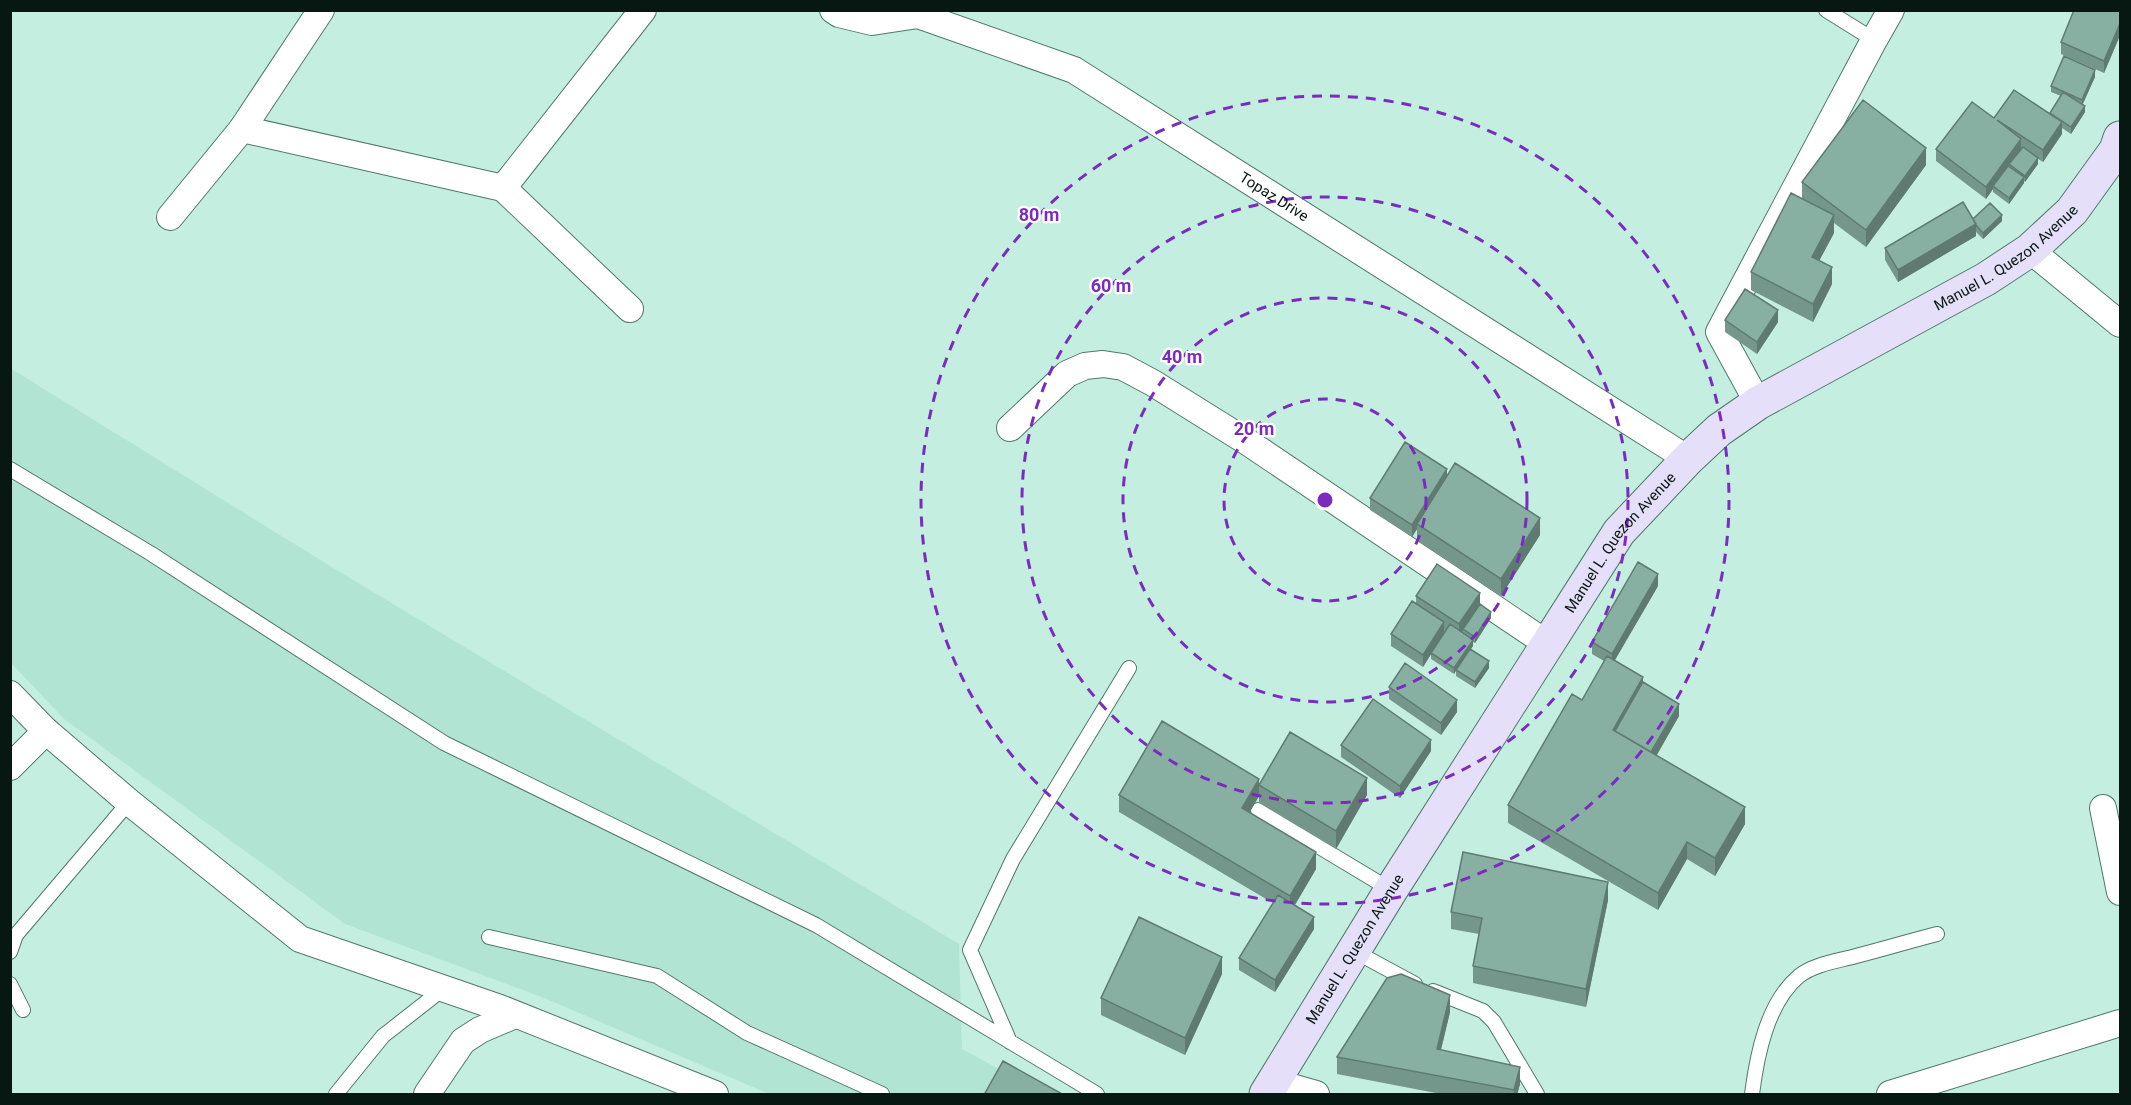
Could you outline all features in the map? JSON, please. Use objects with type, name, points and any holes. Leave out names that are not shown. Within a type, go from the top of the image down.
[{"type":"main road","name":"Manuel L. Quezon Avenue","points":[[1270,1088],[1391,890],[1619,532],[1688,459],[1719,430],[1758,403],[1986,279],[2030,250],[2072,211],[2116,150],[2121,138]]},
{"type":"street","points":[[170,217],[242,129],[321,10]]},
{"type":"street","points":[[503,188],[643,10]]},
{"type":"street","name":"Topaz Drive","points":[[833,10],[838,14],[872,22],[919,13],[1074,70],[1688,459]]},
{"type":"street","points":[[1758,403],[1719,332],[1892,10]]},
{"type":"street","points":[[242,129],[503,188],[630,309]]},
{"type":"street","points":[[2030,250],[2121,324]]},
{"type":"street","points":[[1010,428],[1066,374],[1085,366],[1103,364],[1123,368],[1153,383],[1249,443],[1549,645]]},
{"type":"street","points":[[10,694],[46,731],[129,802],[300,939],[515,1015],[715,1095]]},
{"type":"street","points":[[10,767],[46,731]]},
{"type":"street","points":[[2103,808],[2121,892]]},
{"type":"street","points":[[427,1095],[463,1041],[480,1030],[515,1015]]},
{"type":"street","points":[[1890,1095],[2121,1023]]},
{"type":"street","points":[[1270,1088],[1316,1095]]},
{"type":"lane","points":[[1826,10],[1874,40]]},
{"type":"lane","points":[[10,469],[150,553],[444,743],[816,926],[1097,1095]]},
{"type":"lane","points":[[1010,1042],[970,950],[1013,859],[1129,668]]},
{"type":"lane","points":[[10,952],[16,935],[129,802]]},
{"type":"lane","points":[[1258,810],[1391,890]]},
{"type":"lane","points":[[1752,1095],[1754,1075],[1767,1026],[1784,993],[1800,975],[1823,965],[1936,934]]},
{"type":"lane","points":[[489,937],[657,976],[747,1033],[882,1095]]},
{"type":"lane","points":[[1354,951],[1418,985],[1483,1011],[1494,1022],[1537,1095]]},
{"type":"lane","points":[[10,984],[23,1010]]},
{"type":"lane","points":[[336,1095],[383,1036],[443,989]]},
{"type":"shaded area","points":[[10,368],[335,569],[959,944],[962,1049],[1045,1094],[769,1094],[544,998],[345,924],[64,719],[11,663]]},
{"type":"building","points":[[2074,10],[2121,10],[2121,21],[2104,61],[2061,42]]},
{"type":"building","points":[[2064,56],[2095,70],[2082,100],[2051,86]]},
{"type":"building","points":[[2014,90],[2062,122],[2043,150],[1997,120],[2021,139],[1986,187],[1936,149],[1972,102],[1994,118]]},
{"type":"building","points":[[2063,92],[2085,106],[2071,127],[2050,113]]},
{"type":"building","points":[[1863,100],[1926,148],[1866,230],[1802,182]]},
{"type":"building","points":[[2023,147],[2038,158],[2025,176],[2009,164]]},
{"type":"building","points":[[2008,166],[2024,177],[2009,198],[1993,186]]},
{"type":"building","points":[[1791,193],[1834,215],[1812,257],[1832,267],[1813,304],[1751,272]]},
{"type":"building","points":[[1963,202],[1976,224],[1898,270],[1885,248]]},
{"type":"building","points":[[1990,203],[2002,215],[1983,233],[1973,219]]},
{"type":"building","points":[[1745,289],[1778,310],[1757,342],[1725,320]]},
{"type":"building","points":[[1405,442],[1447,469],[1412,525],[1370,498]]},
{"type":"building","points":[[1455,463],[1540,518],[1501,579],[1417,524]]},
{"type":"building","points":[[1638,562],[1658,574],[1612,654],[1592,642]]},
{"type":"building","points":[[1437,564],[1480,593],[1459,624],[1416,596]]},
{"type":"building","points":[[1412,601],[1444,622],[1423,655],[1391,634]]},
{"type":"building","points":[[1480,604],[1491,612],[1475,637],[1463,629]]},
{"type":"building","points":[[1450,624],[1473,640],[1454,668],[1431,653]]},
{"type":"building","points":[[1470,649],[1489,661],[1475,682],[1456,670]]},
{"type":"building","points":[[1607,656],[1643,677],[1613,730],[1745,807],[1715,858],[1687,842],[1658,893],[1508,805],[1572,694],[1582,700]]},
{"type":"building","points":[[1405,663],[1457,700],[1441,723],[1389,687]]},
{"type":"building","points":[[1643,682],[1679,704],[1651,752],[1615,731]]},
{"type":"building","points":[[1373,699],[1431,740],[1400,786],[1341,745]]},
{"type":"building","points":[[1162,721],[1259,779],[1242,808],[1316,852],[1290,896],[1119,795]]},
{"type":"building","points":[[1290,732],[1367,778],[1336,831],[1259,785]]},
{"type":"building","points":[[1463,852],[1608,882],[1586,989],[1473,966],[1482,918],[1451,912]]},
{"type":"building","points":[[1278,895],[1314,917],[1275,980],[1239,958]]},
{"type":"building","points":[[1139,917],[1222,957],[1185,1038],[1101,998]]},
{"type":"building","points":[[1401,974],[1450,995],[1437,1049],[1520,1067],[1514,1090],[1337,1057],[1387,978]]},
{"type":"building","points":[[1003,1061],[1064,1095],[984,1095]]}]
